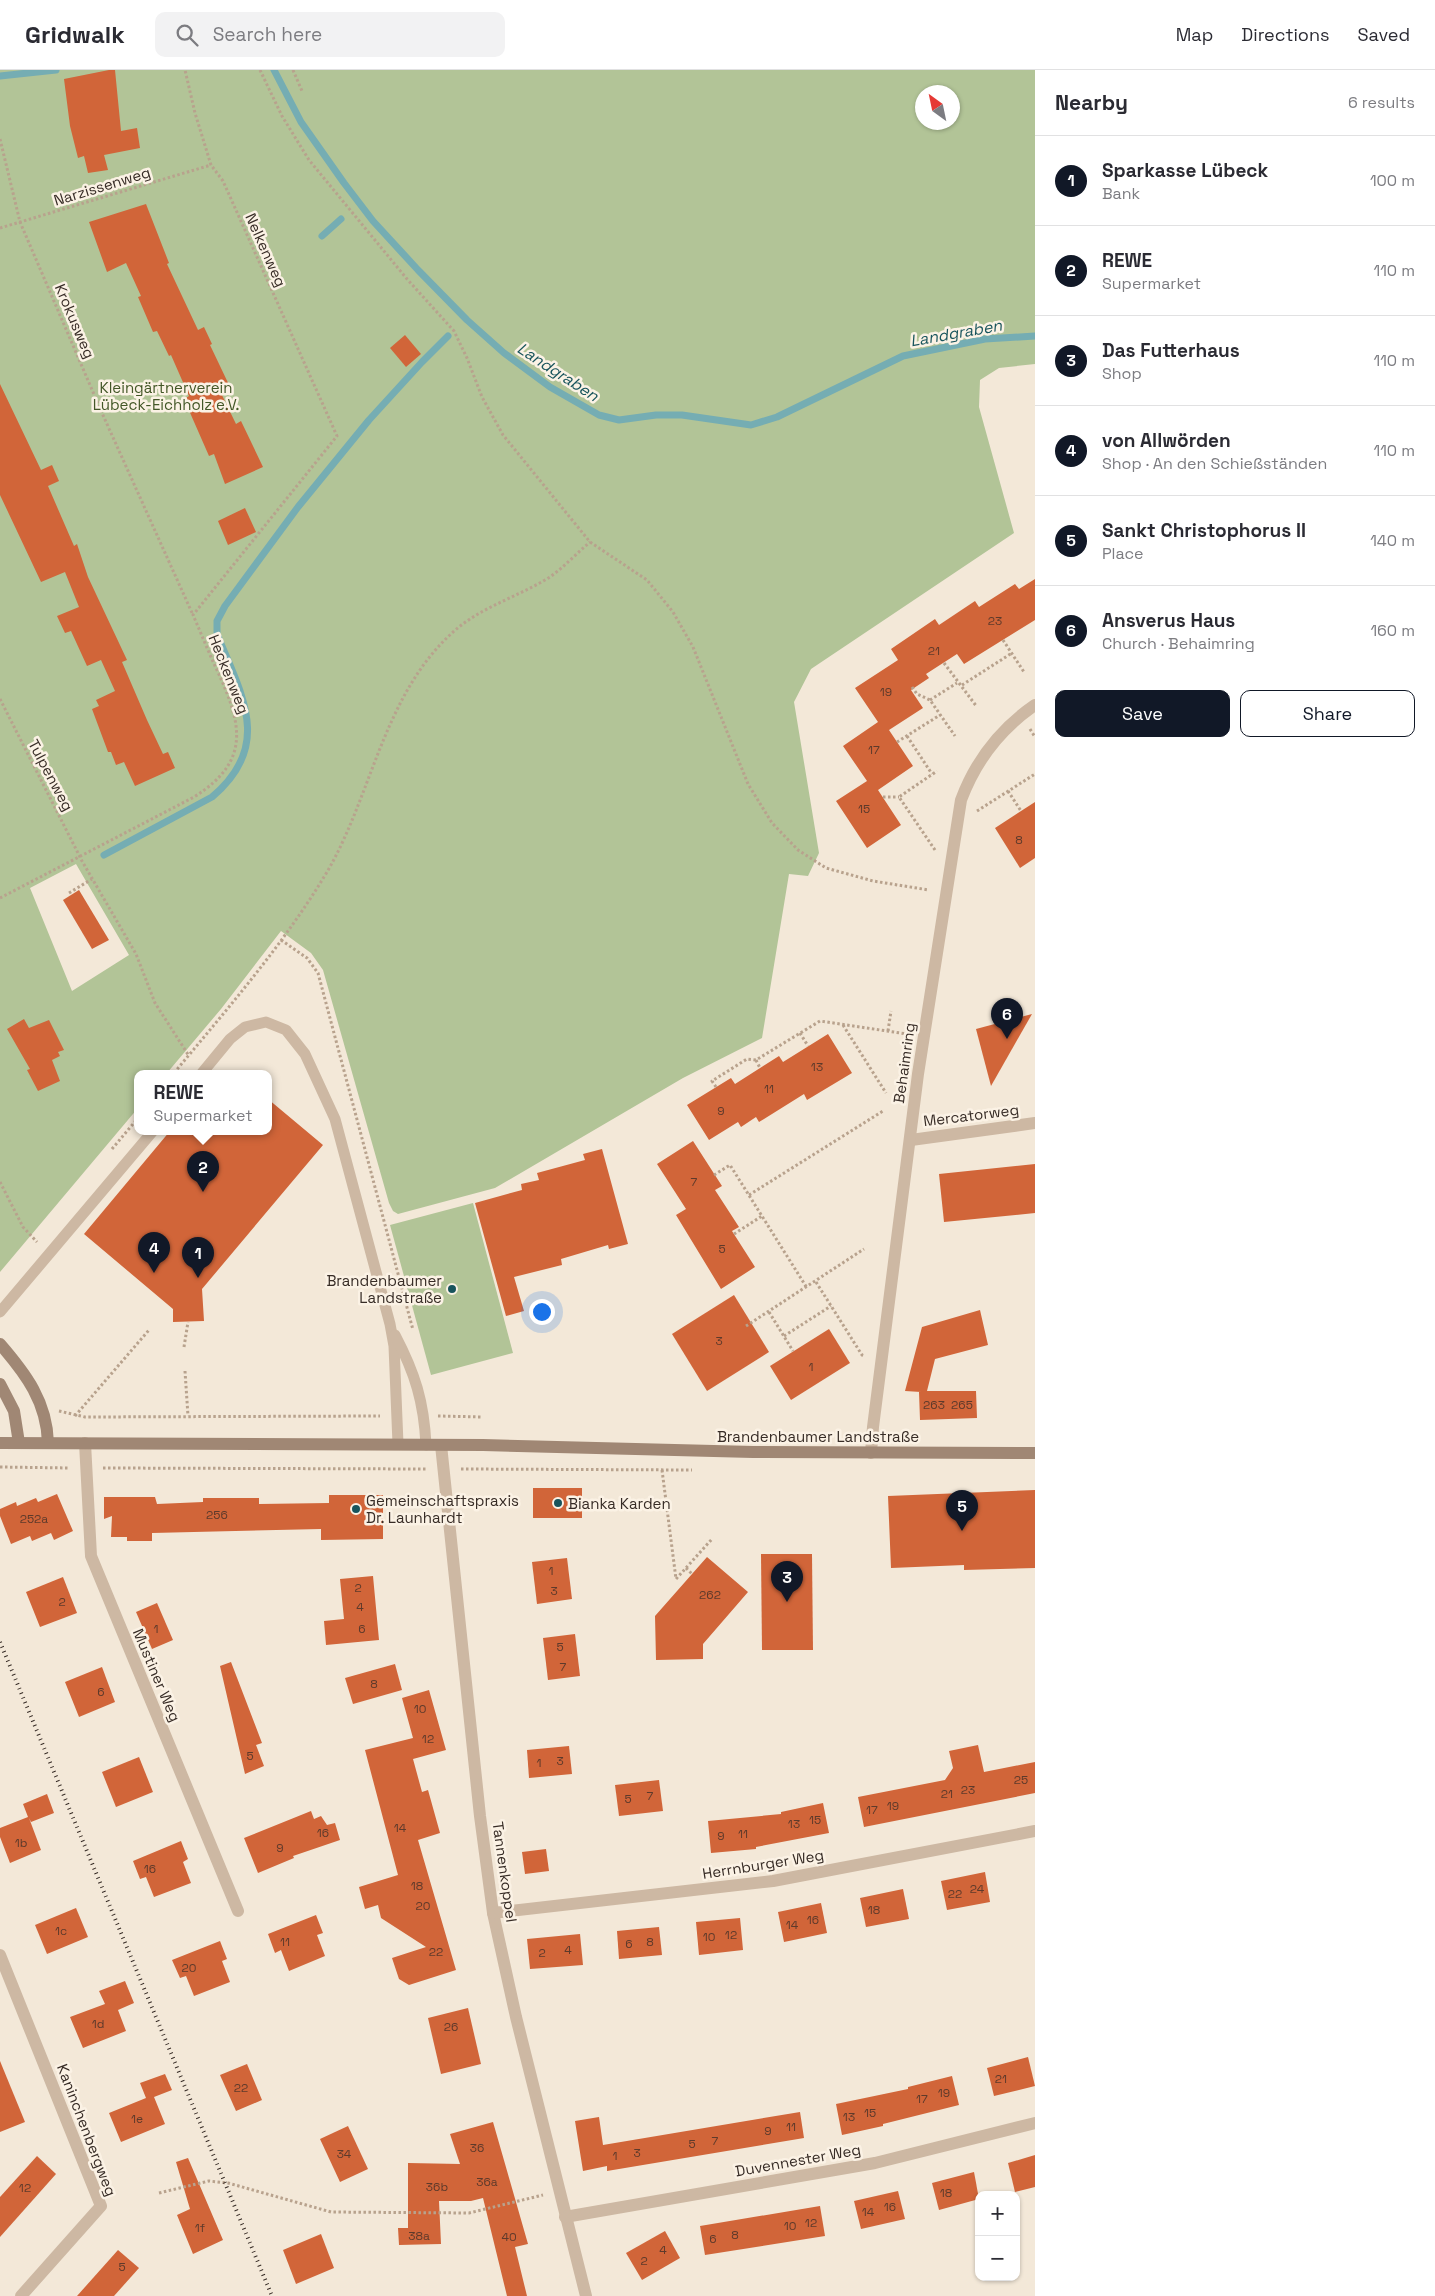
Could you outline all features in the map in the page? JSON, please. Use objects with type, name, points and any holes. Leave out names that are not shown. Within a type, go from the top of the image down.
[{"type":"main road","points":[[0,1344],[22,1370],[36,1392],[48,1425],[48,1443]]},
{"type":"main road","points":[[0,1384],[14,1411],[19,1443]]},
{"type":"main road","name":"Brandenbaumer Landstraße","points":[[0,1443],[398,1444],[733,1452],[1035,1453]]},
{"type":"street","name":"Behaimring","points":[[872,1453],[872,1427],[931,989],[961,800],[968,780],[999,734],[1035,705]]},
{"type":"street","name":"Mercatorweg","points":[[911,1140],[1035,1123]]},
{"type":"street","name":"Mustiner Weg","points":[[85,1443],[91,1556],[238,1911]]},
{"type":"street","name":"Tannenkoppel","points":[[441,1445],[442,1469],[493,1913],[558,2191],[586,2296]]},
{"type":"street","name":"Herrnburger Weg","points":[[493,1913],[774,1881],[1035,1831]]},
{"type":"street","name":"Kaninchenbergweg","points":[[0,1954],[101,2206],[21,2296]]},
{"type":"street","name":"Duvennester Weg","points":[[565,2217],[874,2163],[1035,2123]]},
{"type":"lane","points":[[204,1070],[230,1039],[245,1028],[266,1022],[286,1030],[305,1054],[335,1120],[390,1324],[394,1346],[398,1444]]},
{"type":"lane","points":[[0,1312],[150,1135]]},
{"type":"lane","points":[[390,1324],[418,1384],[424,1416],[426,1445]]},
{"type":"path","name":"Nelkenweg","points":[[185,70],[195,113],[211,165],[223,181],[337,436],[193,615]]},
{"type":"path","points":[[260,70],[282,116],[309,160],[407,279],[454,331],[468,358],[482,397],[503,435],[590,542],[647,580],[673,612],[693,647],[748,784],[772,823],[798,850],[826,868],[873,881],[933,890]]},
{"type":"path","points":[[293,70],[302,91]]},
{"type":"path","name":"Krokusweg","points":[[0,140],[20,222],[102,413],[193,615]]},
{"type":"path","name":"Narzissenweg","points":[[0,228],[211,165]]},
{"type":"path","points":[[177,1070],[229,1008],[281,940],[328,870],[351,820],[385,736],[410,687],[428,660],[452,633],[477,614],[550,576],[590,542]]},
{"type":"path","name":"Heckenweg","points":[[0,898],[206,789],[219,778],[234,753],[238,736],[236,717],[230,698],[193,615]]},
{"type":"path","points":[[1003,640],[1024,672]]},
{"type":"path","points":[[962,685],[1012,653]]},
{"type":"path","points":[[944,663],[957,682],[962,685],[977,708]]},
{"type":"path","points":[[930,700],[957,682]]},
{"type":"path","points":[[912,687],[917,694],[930,700],[955,736]]},
{"type":"path","name":"Tulpenweg","points":[[0,699],[82,861],[136,954],[155,1003],[189,1056]]},
{"type":"path","points":[[897,742],[940,715]]},
{"type":"path","points":[[907,736],[932,774]]},
{"type":"path","points":[[883,797],[898,796],[937,771]]},
{"type":"path","points":[[974,813],[1035,774]]},
{"type":"path","points":[[1008,791],[1021,811]]},
{"type":"path","points":[[898,796],[938,854]]},
{"type":"path","points":[[69,893],[92,879]]},
{"type":"path","points":[[281,940],[307,958],[320,981],[414,1332]]},
{"type":"path","points":[[888,1031],[892,1012]]},
{"type":"path","points":[[716,1087],[712,1081],[747,1059],[756,1060],[820,1021],[913,1034]]},
{"type":"path","points":[[843,1025],[886,1093]]},
{"type":"path","points":[[800,1033],[808,1046]]},
{"type":"path","points":[[756,1060],[760,1068]]},
{"type":"path","points":[[749,1195],[883,1111]]},
{"type":"path","points":[[714,1175],[730,1165],[807,1288]]},
{"type":"path","points":[[0,1182],[23,1227],[37,1242]]},
{"type":"path","points":[[734,1234],[762,1216]]},
{"type":"path","points":[[746,1326],[807,1288],[864,1249]]},
{"type":"path","points":[[816,1282],[862,1356],[867,1356]]},
{"type":"path","points":[[784,1336],[831,1306]]},
{"type":"path","points":[[769,1312],[793,1351]]},
{"type":"path","points":[[184,1347],[188,1322]]},
{"type":"path","points":[[75,1416],[149,1330]]},
{"type":"path","points":[[185,1371],[188,1416]]},
{"type":"path","points":[[64,1411],[75,1416],[385,1416]]},
{"type":"path","points":[[0,1467],[699,1470]]},
{"type":"path","points":[[662,1470],[676,1579],[712,1539]]},
{"type":"path","points":[[686,1568],[692,1574]]},
{"type":"path","points":[[159,2193],[209,2180],[228,2183],[331,2212],[469,2213],[558,2191]]},
{"type":"green space","name":"Kleingärtnerverein Lübeck-Eichholz e.V.","points":[[0,70],[1035,70],[1035,364],[999,368],[980,380],[979,407],[1014,533],[811,669],[794,702],[819,853],[808,876],[789,874],[762,1038],[683,1078],[495,1188],[398,1214],[393,1211],[389,1203],[323,970],[311,953],[281,931],[221,1009],[170,1070],[134,1070],[134,1113],[0,1272]],"holes":[[[76,864],[129,955],[72,991],[30,888]]]},
{"type":"green space","name":"Brandenbaumer Landstraße","points":[[473,1203],[513,1353],[431,1375],[390,1225]]},
{"type":"building","points":[[115,70],[121,131],[137,128],[140,148],[104,155],[108,170],[88,173],[84,156],[78,158],[70,126],[64,79]]},
{"type":"building","points":[[146,204],[169,263],[167,264],[198,330],[204,327],[212,344],[210,345],[230,387],[220,391],[236,424],[241,421],[263,467],[225,484],[214,454],[209,456],[184,399],[189,396],[171,355],[169,356],[157,331],[153,332],[138,297],[141,296],[126,263],[107,272],[89,222]]},
{"type":"building","points":[[405,335],[421,354],[406,367],[390,348]]},
{"type":"building","points":[[0,384],[41,470],[52,465],[59,481],[48,486],[74,546],[77,544],[88,577],[127,660],[122,662],[147,720],[163,754],[168,752],[175,768],[135,786],[124,762],[116,765],[111,752],[108,752],[92,709],[99,706],[96,700],[115,691],[101,660],[87,666],[71,631],[65,633],[57,616],[79,607],[65,572],[41,582],[0,495]]},
{"type":"building","points":[[245,508],[256,532],[228,545],[218,521]]},
{"type":"building","points":[[1035,579],[1035,620],[964,664],[957,654],[926,674],[929,678],[911,690],[923,708],[889,730],[913,766],[878,790],[901,825],[867,848],[836,801],[867,781],[843,746],[878,722],[855,688],[898,660],[891,649],[935,619],[939,625],[975,601],[979,607],[1015,584],[1019,589]]},
{"type":"building","points":[[1035,802],[1035,858],[1020,868],[995,828]]},
{"type":"building","points":[[79,890],[109,940],[92,949],[63,900]]},
{"type":"building","points":[[1032,1014],[991,1086],[976,1029]]},
{"type":"building","points":[[24,1019],[29,1028],[49,1020],[64,1050],[58,1052],[60,1056],[52,1060],[60,1081],[38,1091],[27,1070],[30,1069],[7,1029]]},
{"type":"building","points":[[828,1034],[852,1073],[807,1100],[804,1094],[759,1122],[756,1117],[741,1127],[738,1122],[709,1140],[687,1105],[731,1078],[735,1084],[779,1056],[783,1062]]},
{"type":"building","points":[[272,1102],[323,1145],[202,1289],[204,1321],[173,1322],[173,1309],[84,1234],[167,1135],[272,1135]]},
{"type":"building","points":[[693,1141],[722,1186],[715,1190],[739,1227],[732,1231],[755,1267],[721,1289],[676,1215],[686,1209],[657,1164]]},
{"type":"building","points":[[602,1149],[628,1244],[609,1249],[608,1245],[561,1259],[562,1265],[514,1277],[524,1311],[506,1316],[475,1203],[522,1190],[521,1184],[539,1180],[537,1173],[585,1160],[583,1154]]},
{"type":"building","points":[[1035,1164],[1035,1213],[944,1222],[939,1174]]},
{"type":"building","points":[[734,1295],[769,1352],[707,1391],[672,1334]]},
{"type":"building","points":[[980,1310],[988,1345],[935,1359],[927,1391],[976,1391],[977,1418],[920,1420],[919,1392],[921,1392],[905,1391],[922,1327]]},
{"type":"building","points":[[829,1329],[850,1363],[791,1400],[770,1366]]},
{"type":"building","name":"Bianka Karden","points":[[533,1488],[582,1488],[582,1518],[533,1518]]},
{"type":"building","points":[[1035,1490],[1035,1568],[964,1570],[964,1565],[891,1568],[888,1496]]},
{"type":"building","points":[[57,1494],[73,1531],[54,1540],[51,1533],[32,1541],[30,1536],[11,1544],[0,1516],[0,1509],[16,1502],[17,1506],[36,1498],[38,1502]]},
{"type":"building","points":[[329,1495],[383,1495],[383,1539],[321,1540],[321,1529],[152,1533],[152,1541],[127,1541],[127,1537],[111,1537],[112,1516],[104,1519],[104,1497],[155,1497],[157,1504],[203,1502],[203,1498],[259,1498],[259,1504],[329,1503]]},
{"type":"building","points":[[761,1554],[812,1554],[813,1650],[762,1650]]},
{"type":"building","points":[[707,1557],[748,1592],[703,1644],[703,1659],[656,1660],[655,1616]]},
{"type":"building","points":[[567,1558],[572,1599],[537,1604],[532,1562]]},
{"type":"building","points":[[373,1576],[379,1640],[326,1645],[324,1621],[344,1619],[340,1579]]},
{"type":"building","points":[[63,1577],[77,1613],[40,1627],[26,1592]]},
{"type":"building","points":[[157,1603],[173,1640],[152,1649],[136,1612]]},
{"type":"building","points":[[575,1634],[580,1676],[548,1680],[543,1638]]},
{"type":"building","points":[[231,1662],[262,1743],[256,1745],[264,1766],[245,1774],[220,1666]]},
{"type":"building","points":[[395,1664],[402,1690],[353,1704],[345,1678]]},
{"type":"building","points":[[102,1667],[115,1702],[79,1717],[65,1682]]},
{"type":"building","points":[[429,1690],[446,1750],[413,1759],[422,1792],[428,1790],[440,1833],[418,1840],[456,1970],[409,1985],[399,1979],[392,1958],[426,1947],[381,1918],[378,1905],[365,1909],[359,1887],[398,1875],[365,1750],[413,1738],[402,1698]]},
{"type":"building","points":[[978,1745],[984,1772],[1035,1762],[1035,1793],[864,1827],[858,1797],[945,1780],[953,1768],[949,1751]]},
{"type":"building","points":[[569,1746],[572,1774],[529,1778],[527,1750]]},
{"type":"building","points":[[139,1757],[153,1792],[116,1807],[102,1772]]},
{"type":"building","points":[[659,1780],[663,1811],[619,1816],[615,1785]]},
{"type":"building","points":[[47,1794],[54,1813],[31,1822],[29,1818],[41,1850],[10,1863],[0,1837],[0,1828],[28,1817],[23,1804]]},
{"type":"building","points":[[823,1803],[829,1833],[756,1847],[756,1849],[711,1853],[708,1821],[781,1814],[781,1812]]},
{"type":"building","points":[[311,1811],[314,1819],[321,1816],[327,1825],[335,1823],[340,1840],[293,1856],[294,1858],[258,1873],[244,1838]]},
{"type":"building","points":[[181,1841],[188,1859],[183,1862],[191,1883],[154,1897],[146,1877],[140,1879],[133,1861]]},
{"type":"building","points":[[546,1849],[549,1871],[525,1874],[522,1852]]},
{"type":"building","points":[[985,1872],[990,1902],[947,1910],[941,1881]]},
{"type":"building","points":[[903,1889],[909,1919],[866,1927],[860,1898]]},
{"type":"building","points":[[821,1903],[827,1933],[784,1942],[778,1912]]},
{"type":"building","points":[[76,1908],[88,1937],[47,1954],[35,1925]]},
{"type":"building","points":[[316,1915],[323,1933],[317,1935],[325,1956],[289,1971],[281,1950],[275,1953],[268,1934]]},
{"type":"building","points":[[740,1918],[743,1950],[699,1955],[696,1922]]},
{"type":"building","points":[[659,1927],[662,1955],[619,1959],[617,1931]]},
{"type":"building","points":[[580,1934],[583,1965],[530,1969],[527,1939]]},
{"type":"building","points":[[220,1941],[227,1959],[222,1961],[230,1982],[194,1996],[186,1976],[180,1978],[172,1960]]},
{"type":"building","points":[[125,1981],[134,2003],[118,2010],[126,2031],[83,2048],[70,2017],[105,2004],[99,1991]]},
{"type":"building","points":[[468,2008],[481,2064],[441,2074],[428,2018]]},
{"type":"building","points":[[1028,2057],[1035,2086],[994,2096],[987,2068]]},
{"type":"building","points":[[0,2061],[25,2122],[0,2132]]},
{"type":"building","points":[[247,2064],[262,2100],[236,2111],[220,2075]]},
{"type":"building","points":[[165,2074],[172,2090],[154,2097],[165,2124],[121,2142],[109,2113],[146,2098],[140,2083]]},
{"type":"building","points":[[952,2076],[959,2105],[842,2135],[836,2104],[908,2089],[908,2087]]},
{"type":"building","points":[[800,2112],[804,2138],[607,2171],[607,2166],[583,2171],[575,2121],[599,2117],[603,2145]]},
{"type":"building","points":[[493,2122],[528,2244],[515,2247],[527,2296],[507,2296],[483,2198],[471,2201],[439,2201],[441,2244],[399,2245],[398,2228],[408,2228],[408,2163],[460,2164],[450,2134]]},
{"type":"building","points":[[348,2126],[368,2169],[340,2182],[320,2139]]},
{"type":"building","points":[[1035,2155],[1035,2187],[1015,2191],[1008,2163]]},
{"type":"building","points":[[37,2156],[56,2174],[0,2237],[0,2197]]},
{"type":"building","points":[[188,2158],[223,2240],[193,2254],[177,2215],[190,2209],[176,2162]]},
{"type":"building","points":[[974,2172],[978,2191],[975,2191],[975,2200],[939,2210],[932,2183]]},
{"type":"building","points":[[898,2191],[905,2219],[861,2229],[854,2201]]},
{"type":"building","points":[[820,2206],[825,2236],[705,2255],[700,2226]]},
{"type":"building","points":[[665,2231],[680,2258],[642,2280],[626,2253]]},
{"type":"building","points":[[321,2234],[334,2268],[296,2284],[283,2250]]},
{"type":"building","points":[[118,2250],[139,2268],[114,2296],[77,2296]]},
{"type":"waterway","points":[[0,76],[56,70]]},
{"type":"waterway","name":"Landgraben","points":[[274,70],[301,122],[344,183],[373,221],[418,270],[467,320],[504,353],[550,387],[599,415],[619,420],[656,415],[682,415],[751,425],[777,417],[903,356],[985,339],[1035,336]]},
{"type":"waterway","points":[[322,236],[341,219]]},
{"type":"waterway","points":[[104,855],[212,797],[231,778],[242,758],[247,738],[247,718],[235,677],[217,634],[217,621],[225,606],[298,507],[369,420],[448,336]]},
{"type":"railway","points":[[0,1642],[272,2296]]},
{"type":"place","name":"Ansverus Haus","points":[[1007,1039]]},
{"type":"place","name":"REWE","points":[[203,1192]]},
{"type":"place","name":"von Allwörden","points":[[154,1273]]},
{"type":"place","name":"Sparkasse Lübeck","points":[[198,1278]]},
{"type":"place","name":"Brandenbaumer Landstraße","points":[[452,1289]]},
{"type":"place","name":"Bianka Karden","points":[[558,1503]]},
{"type":"place","name":"Gemeinschaftspraxis Dr. Launhardt","points":[[356,1509]]},
{"type":"place","name":"Sankt Christophorus II","points":[[962,1531]]},
{"type":"place","name":"Das Futterhaus","points":[[787,1602]]}]
